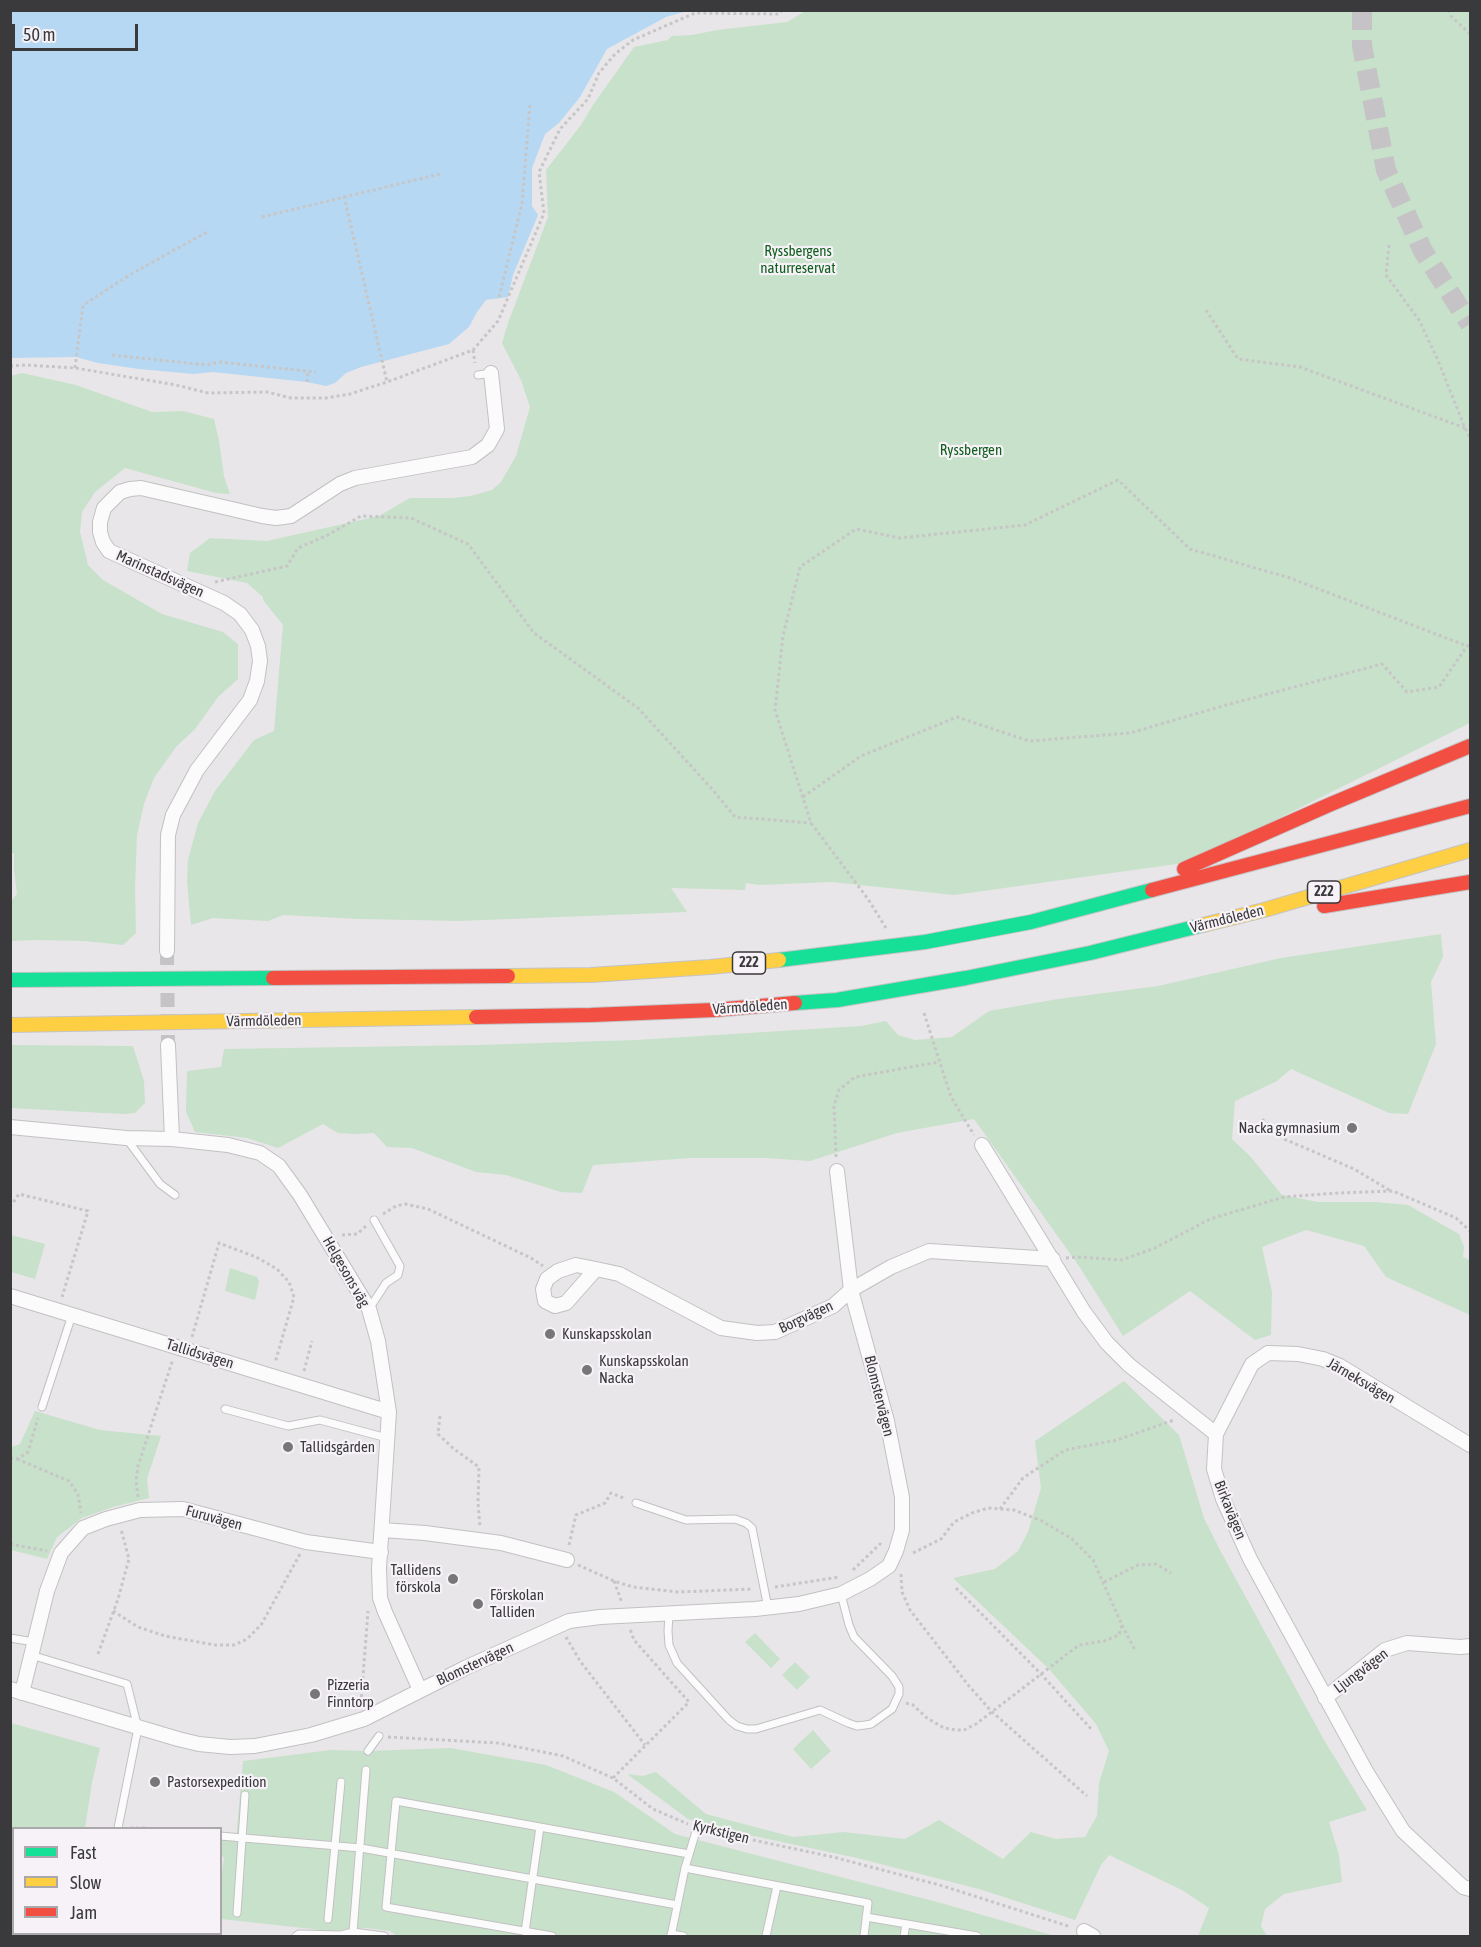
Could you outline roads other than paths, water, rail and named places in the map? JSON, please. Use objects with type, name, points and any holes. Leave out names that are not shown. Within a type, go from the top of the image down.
[{"type":"highway","points":[[1111,900],[1470,746]]},
{"type":"highway","name":"222","points":[[10,980],[591,975],[710,967],[827,955],[925,942],[1024,924],[1470,806]]},
{"type":"highway","name":"Värmdöleden","points":[[10,1025],[591,1016],[837,1000],[955,980],[1090,953],[1264,910],[1470,850]]},
{"type":"highway","points":[[1176,932],[1470,882]]},
{"type":"street","name":"Marinstadsvägen","points":[[166,951],[168,836],[173,815],[197,770],[250,700],[257,681],[260,661],[258,646],[252,630],[240,615],[224,603],[109,551],[103,542],[100,522],[104,508],[120,492],[141,488],[276,518],[291,516],[340,484],[356,478],[465,460],[484,449],[491,442],[497,429],[484,374]]},
{"type":"street","points":[[168,1046],[172,1139]]},
{"type":"street","name":"Helgesons väg","points":[[10,1127],[228,1145],[260,1153],[279,1166],[326,1236],[369,1309],[378,1341],[389,1412],[380,1598],[420,1690]]},
{"type":"street","points":[[982,1145],[1084,1312],[1107,1343],[1129,1365],[1216,1434]]},
{"type":"street","name":"Blomstervägen","points":[[16,1691],[199,1744],[230,1747],[255,1746],[311,1736],[364,1719],[420,1690],[559,1625],[580,1619],[768,1608],[799,1604],[842,1594],[870,1579],[889,1566],[901,1554],[902,1497],[887,1421],[851,1290],[837,1171]]},
{"type":"street","name":"Borgvägen","points":[[596,1269],[566,1303],[555,1306],[545,1301],[543,1289],[547,1279],[576,1265],[596,1269],[620,1274],[720,1328],[757,1334],[775,1332],[833,1306],[851,1290],[891,1267],[928,1251],[1053,1258]]},
{"type":"street","name":"Tallidsvägen","points":[[10,1296],[389,1412]]},
{"type":"street","name":"Järneksvägen","points":[[1216,1434],[1252,1364],[1268,1353],[1280,1353],[1323,1359],[1340,1366],[1470,1445]]},
{"type":"street","name":"Birkavägen","points":[[1216,1434],[1214,1469],[1223,1499],[1250,1559],[1325,1698],[1402,1831],[1463,1887],[1470,1889]]},
{"type":"street","name":"Furuvägen","points":[[16,1691],[33,1648],[47,1591],[61,1553],[83,1528],[140,1510],[183,1509],[306,1542],[381,1552]]},
{"type":"street","points":[[382,1530],[501,1543],[567,1560]]},
{"type":"street","name":"Ljungvägen","points":[[1325,1698],[1385,1650],[1407,1643],[1470,1646]]},
{"type":"lane","points":[[126,1138],[160,1184],[175,1195]]},
{"type":"lane","points":[[369,1309],[386,1283],[398,1275],[400,1266],[374,1220]]},
{"type":"lane","points":[[42,1407],[72,1315]]},
{"type":"lane","points":[[225,1409],[288,1426],[320,1420],[387,1438]]},
{"type":"lane","points":[[636,1503],[686,1520],[735,1519],[746,1523],[752,1528],[768,1608]]},
{"type":"lane","points":[[669,1614],[669,1646],[677,1663],[737,1726],[756,1729],[820,1710],[849,1723],[871,1724],[892,1708],[897,1700],[899,1688],[854,1636],[842,1594]]},
{"type":"lane","points":[[10,1638],[126,1684],[138,1728],[118,1827]]},
{"type":"lane","points":[[368,1751],[379,1736]]},
{"type":"lane","points":[[352,1932],[366,1770]]},
{"type":"lane","points":[[328,1919],[341,1782]]},
{"type":"lane","points":[[237,1913],[245,1795]]},
{"type":"lane","points":[[552,1936],[386,1907],[396,1801],[689,1854]]},
{"type":"lane","points":[[525,1932],[540,1827]]},
{"type":"lane","points":[[684,1936],[671,1935],[685,1868],[697,1828]]},
{"type":"lane","points":[[222,1836],[361,1848],[677,1905]]},
{"type":"lane","points":[[685,1868],[868,1903],[864,1936]]},
{"type":"lane","points":[[766,1936],[777,1886]]},
{"type":"lane","points":[[866,1917],[977,1936]]},
{"type":"lane","points":[[904,1936],[906,1924]]},
{"type":"lane","points":[[296,1936],[299,1934],[340,1936],[352,1932],[384,1936]]},
{"type":"lane","points":[[525,1932],[533,1936]]},
{"type":"water","points":[[11,10],[687,11],[666,17],[607,49],[580,97],[559,123],[545,134],[532,168],[532,206],[538,215],[513,275],[508,297],[486,300],[469,327],[449,344],[361,367],[346,373],[335,383],[326,386],[213,372],[194,374],[139,369],[76,357],[11,358]]},
{"type":"tunnel","points":[[1362,10],[1362,46],[1386,170],[1423,251],[1470,324]]},
{"type":"tunnel","points":[[167,951],[168,1045]]},
{"type":"place","name":"Nacka gymnasium","points":[[1352,1128]]},
{"type":"place","name":"Kunskapsskolan","points":[[550,1334]]},
{"type":"place","name":"Kunskapsskolan Nacka","points":[[587,1370]]},
{"type":"place","name":"Tallidsgården","points":[[288,1447]]},
{"type":"place","name":"Tallidens förskola","points":[[453,1579]]},
{"type":"place","name":"Förskolan Talliden","points":[[478,1604]]},
{"type":"place","name":"Pizzeria Finntorp","points":[[315,1694]]},
{"type":"place","name":"Pastorsexpedition","points":[[155,1782]]},
{"type":"park label","name":"Ryssbergens naturreservat","points":[[798,260]]},
{"type":"park label","name":"Ryssbergen","points":[[971,450]]}]
